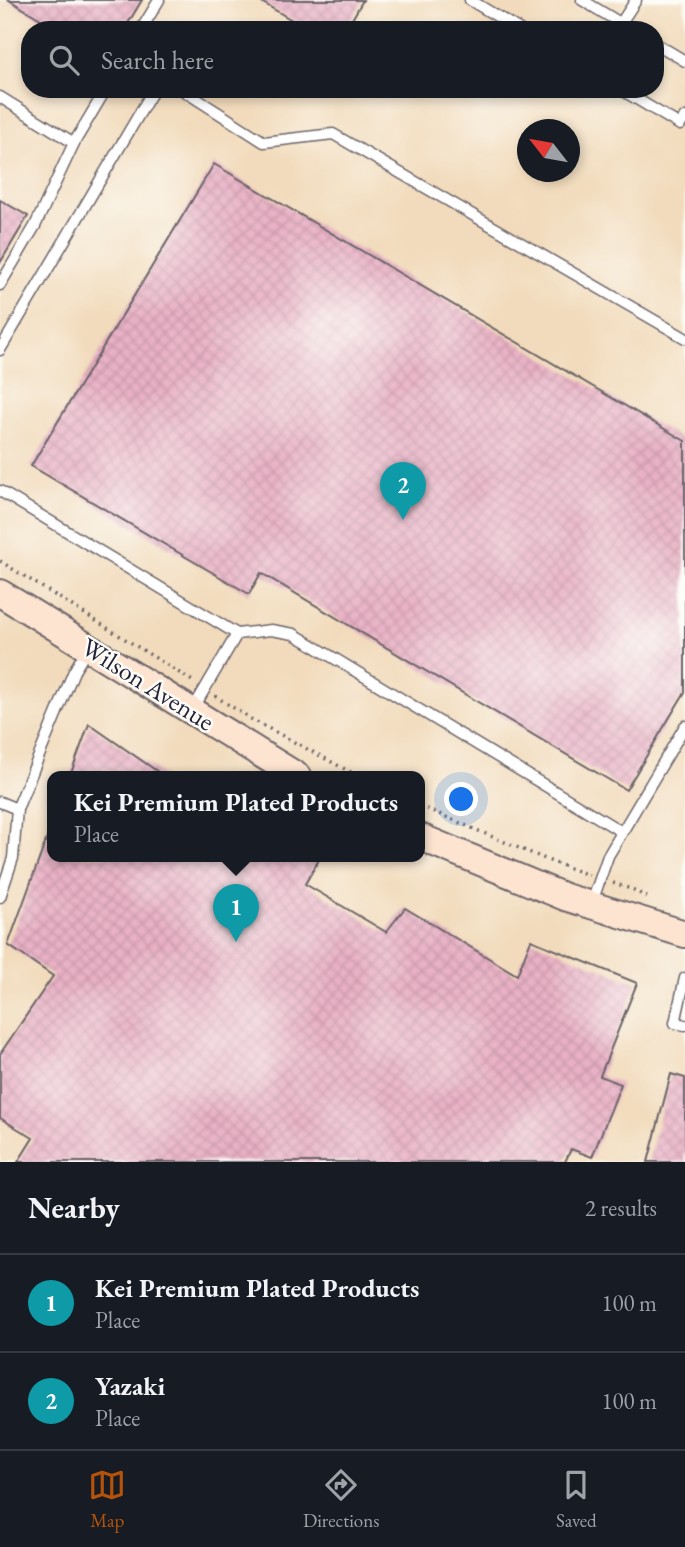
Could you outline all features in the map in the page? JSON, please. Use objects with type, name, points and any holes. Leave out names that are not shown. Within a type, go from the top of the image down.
[{"type":"street","name":"Wilson Avenue","points":[[0,593],[89,648],[198,700],[290,771]]},
{"type":"street","points":[[425,839],[565,897],[685,934]]},
{"type":"lane","points":[[146,21],[159,0]]},
{"type":"lane","points":[[470,0],[505,21]]},
{"type":"lane","points":[[582,0],[618,21]]},
{"type":"lane","points":[[622,21],[636,0]]},
{"type":"lane","points":[[664,48],[685,61]]},
{"type":"lane","points":[[0,97],[74,143]]},
{"type":"lane","points":[[0,285],[35,226],[74,143],[101,98]]},
{"type":"lane","points":[[0,349],[149,98]]},
{"type":"lane","points":[[195,98],[264,142],[333,134],[685,338]]},
{"type":"lane","points":[[635,98],[680,125],[685,117]]},
{"type":"lane","points":[[0,491],[237,634],[271,630],[294,634],[622,832]]},
{"type":"lane","points":[[198,700],[237,634]]},
{"type":"lane","points":[[0,897],[13,858],[17,809],[74,671],[89,648]]},
{"type":"lane","points":[[591,905],[608,856],[685,726]]},
{"type":"lane","points":[[0,802],[17,809]]},
{"type":"lane","points":[[685,978],[675,1023],[685,1025]]},
{"type":"path","points":[[0,561],[198,700],[251,719],[349,771]]},
{"type":"path","points":[[425,808],[540,857],[635,890],[658,905]]},
{"type":"building","points":[[9,0],[142,0],[129,21],[44,21]]},
{"type":"building","points":[[258,0],[363,0],[351,21],[294,21]]},
{"type":"building","points":[[214,164],[685,441],[685,692],[626,790],[261,573],[249,594],[31,466]]},
{"type":"building","points":[[0,200],[28,216],[0,263]]},
{"type":"building","points":[[89,724],[157,771],[72,771]]},
{"type":"building","points":[[47,838],[47,862],[318,862],[305,884],[386,932],[405,908],[517,975],[531,940],[637,983],[600,1076],[621,1084],[592,1157],[571,1149],[565,1162],[18,1162],[33,1138],[0,1118],[0,1054],[53,976],[8,945]]},
{"type":"building","points":[[671,1074],[685,1078],[685,1162],[648,1162]]},
{"type":"place","name":"Yazaki","points":[[403,520]]},
{"type":"place","name":"Kei Premium Plated Products","points":[[236,942]]}]
